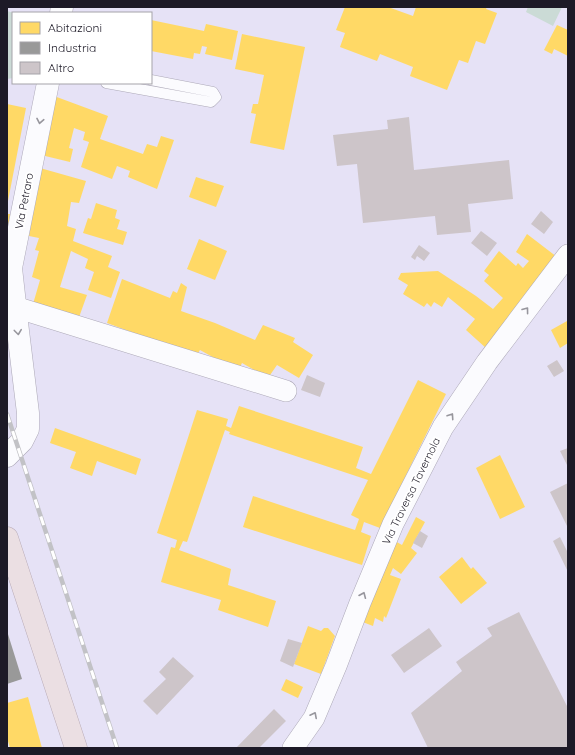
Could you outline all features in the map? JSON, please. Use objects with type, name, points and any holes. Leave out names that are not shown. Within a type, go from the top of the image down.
[{"type":"highway","points":[[9,545],[76,748]]},
{"type":"street","name":"Via Petraro","points":[[7,456],[22,441],[28,428],[28,412],[11,268],[48,84]]},
{"type":"street","name":"Via Traversa Tavernola","points":[[293,748],[314,718],[360,603],[394,524],[443,427],[487,362],[568,255]]},
{"type":"street","points":[[15,307],[286,391]]},
{"type":"lane","points":[[112,84],[211,102],[216,97],[213,92],[152,80]]},
{"type":"shaded area","points":[[528,7],[562,7],[553,26],[526,12]]},
{"type":"shaded area","points":[[7,11],[12,12],[12,78],[7,79]]},
{"type":"building: Abitazioni","points":[[345,7],[388,7],[413,16],[416,7],[487,7],[486,9],[497,13],[485,44],[476,41],[468,63],[459,60],[447,90],[410,76],[413,67],[380,54],[377,61],[340,47],[345,33],[336,30]]},
{"type":"building: Abitazioni","points":[[152,20],[204,31],[206,24],[238,31],[232,60],[205,54],[207,47],[202,46],[200,54],[194,53],[193,59],[152,51]]},
{"type":"building: Abitazioni","points":[[557,25],[568,30],[568,56],[554,49],[552,54],[544,50]]},
{"type":"building: Abitazioni","points":[[242,34],[305,47],[284,150],[250,143],[256,114],[251,113],[253,104],[258,104],[264,75],[235,69]]},
{"type":"building: Abitazioni","points":[[54,96],[108,116],[100,139],[143,154],[147,144],[157,147],[161,136],[174,140],[157,189],[128,177],[130,171],[117,166],[112,179],[81,167],[89,142],[83,140],[85,132],[74,128],[69,148],[73,149],[70,162],[41,155]]},
{"type":"building: Abitazioni","points":[[7,104],[26,108],[8,201],[7,201]]},
{"type":"building: Abitazioni","points":[[40,168],[86,181],[79,203],[71,202],[67,226],[76,229],[73,241],[112,256],[108,267],[120,272],[111,298],[88,290],[94,272],[85,268],[88,259],[71,251],[60,287],[87,295],[78,320],[33,304],[40,280],[32,277],[39,251],[35,250],[39,238],[29,236]]},
{"type":"building: Abitazioni","points":[[196,177],[224,186],[216,207],[189,197]]},
{"type":"building: Abitazioni","points":[[96,203],[117,210],[115,218],[120,220],[117,229],[127,232],[123,245],[83,233],[88,218],[91,219]]},
{"type":"building: Abitazioni","points":[[7,214],[10,214],[8,235],[7,234]]},
{"type":"building: Abitazioni","points":[[527,234],[557,257],[487,349],[466,330],[475,319],[448,297],[442,307],[434,302],[431,307],[427,303],[424,307],[403,294],[408,285],[398,279],[401,273],[438,271],[493,309],[503,298],[484,281],[489,275],[484,271],[499,251],[516,266],[518,263],[523,268],[529,261],[516,252]]},
{"type":"building: Abitazioni","points":[[199,239],[227,251],[215,280],[187,269]]},
{"type":"building: Abitazioni","points":[[122,279],[170,298],[173,291],[177,293],[181,283],[187,287],[181,311],[215,323],[255,340],[263,325],[295,338],[293,342],[313,355],[299,378],[277,365],[268,378],[242,363],[238,371],[200,350],[196,356],[107,323]]},
{"type":"building: Abitazioni","points":[[567,321],[568,343],[560,348],[551,330]]},
{"type":"building: Abitazioni","points":[[418,380],[446,394],[380,528],[364,522],[361,532],[371,536],[362,565],[243,527],[253,496],[355,530],[359,519],[351,515],[368,480],[229,434],[230,432],[225,430],[187,542],[183,541],[179,550],[231,569],[228,585],[276,601],[268,627],[218,610],[221,600],[161,582],[171,547],[175,548],[177,540],[157,533],[197,410],[228,419],[226,426],[231,428],[239,406],[363,447],[356,468],[371,474]]},
{"type":"building: Abitazioni","points":[[55,428],[141,459],[136,475],[97,461],[92,476],[70,468],[76,452],[50,443]]},
{"type":"building: Abitazioni","points":[[500,455],[525,507],[500,519],[476,468]]},
{"type":"building: Abitazioni","points":[[416,517],[425,522],[411,548],[417,553],[401,574],[393,568],[390,575],[401,579],[386,618],[384,616],[383,622],[375,618],[373,626],[360,621],[395,541],[402,545]]},
{"type":"building: Abitazioni","points":[[462,557],[471,569],[473,567],[487,583],[461,604],[439,577]]},
{"type":"building: Abitazioni","points":[[308,626],[321,631],[324,628],[328,628],[335,636],[321,674],[294,664]]},
{"type":"building: Abitazioni","points":[[286,679],[303,687],[298,698],[281,690]]},
{"type":"building: Abitazioni","points":[[28,697],[42,748],[10,748],[7,738],[7,703]]},
{"type":"building: Industria","points":[[7,631],[22,679],[7,684]]},
{"type":"building: Altro","points":[[409,117],[414,170],[509,160],[513,199],[468,204],[471,232],[437,235],[435,216],[363,223],[357,164],[337,166],[333,135],[388,129],[387,120]]},
{"type":"building: Altro","points":[[541,211],[553,222],[544,234],[531,224]]},
{"type":"building: Altro","points":[[481,231],[497,243],[487,256],[471,243]]},
{"type":"building: Altro","points":[[419,245],[430,253],[424,261],[417,256],[415,260],[411,257]]},
{"type":"building: Altro","points":[[557,360],[564,371],[554,377],[547,366]]},
{"type":"building: Altro","points":[[307,375],[325,383],[320,397],[301,390]]},
{"type":"building: Altro","points":[[568,448],[568,467],[560,451]]},
{"type":"building: Altro","points":[[568,483],[568,528],[550,492]]},
{"type":"building: Altro","points":[[420,531],[428,536],[422,548],[413,543]]},
{"type":"building: Altro","points":[[560,537],[568,553],[568,572],[553,541]]},
{"type":"building: Altro","points":[[519,612],[568,708],[568,748],[428,748],[411,713],[462,671],[456,662],[492,636],[487,628]]},
{"type":"building: Altro","points":[[429,628],[442,646],[404,673],[391,655]]},
{"type":"building: Altro","points":[[288,639],[302,643],[293,667],[280,661]]},
{"type":"building: Altro","points":[[173,657],[194,676],[157,715],[143,701],[166,679],[159,672]]},
{"type":"building: Altro","points":[[274,709],[286,721],[259,748],[236,748]]},
{"type":"railway","points":[[7,414],[117,748]]}]
